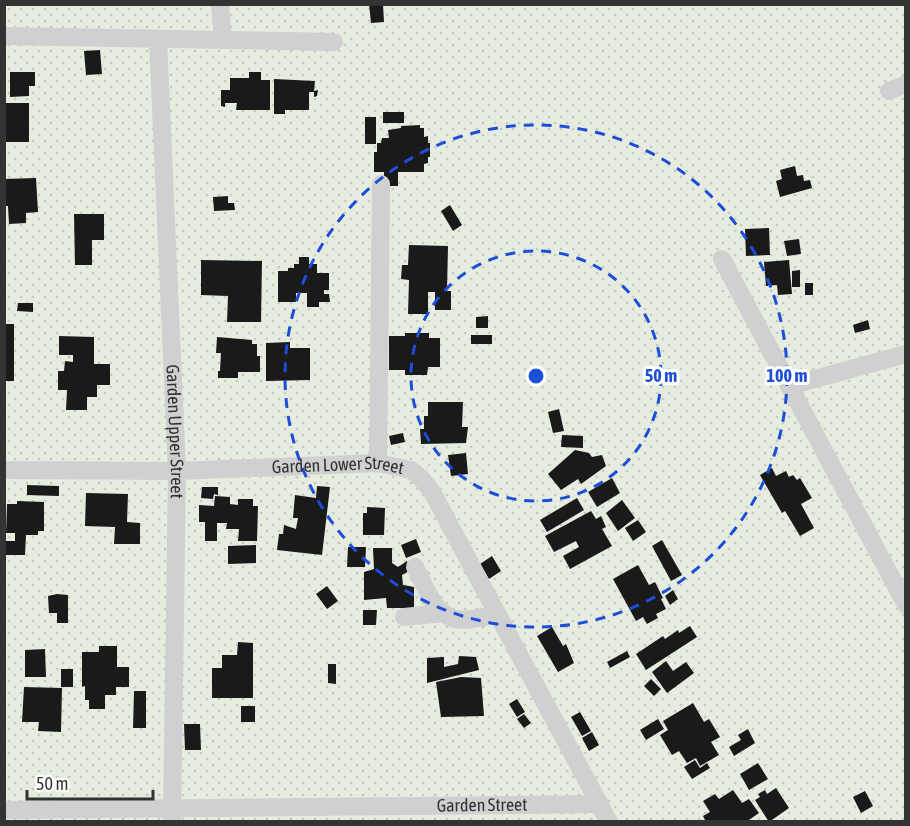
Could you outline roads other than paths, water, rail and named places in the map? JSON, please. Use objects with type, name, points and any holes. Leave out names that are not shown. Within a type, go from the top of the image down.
[{"type":"street","points":[[220,4],[223,38]]},
{"type":"street","points":[[4,36],[158,40],[223,38],[334,42]]},
{"type":"street","name":"Garden Upper Street","points":[[158,40],[177,471],[172,815]]},
{"type":"street","points":[[378,464],[381,184]]},
{"type":"street","points":[[722,259],[906,604]]},
{"type":"street","points":[[789,386],[906,354]]},
{"type":"street","name":"Garden Lower Street","points":[[4,470],[177,471],[378,464],[411,471],[422,478],[432,492],[609,822]]},
{"type":"street","points":[[415,567],[436,606],[454,620],[497,614]]},
{"type":"street","points":[[404,617],[444,614]]},
{"type":"street","name":"Garden Street","points":[[4,810],[172,815],[337,814],[600,804]]}]
